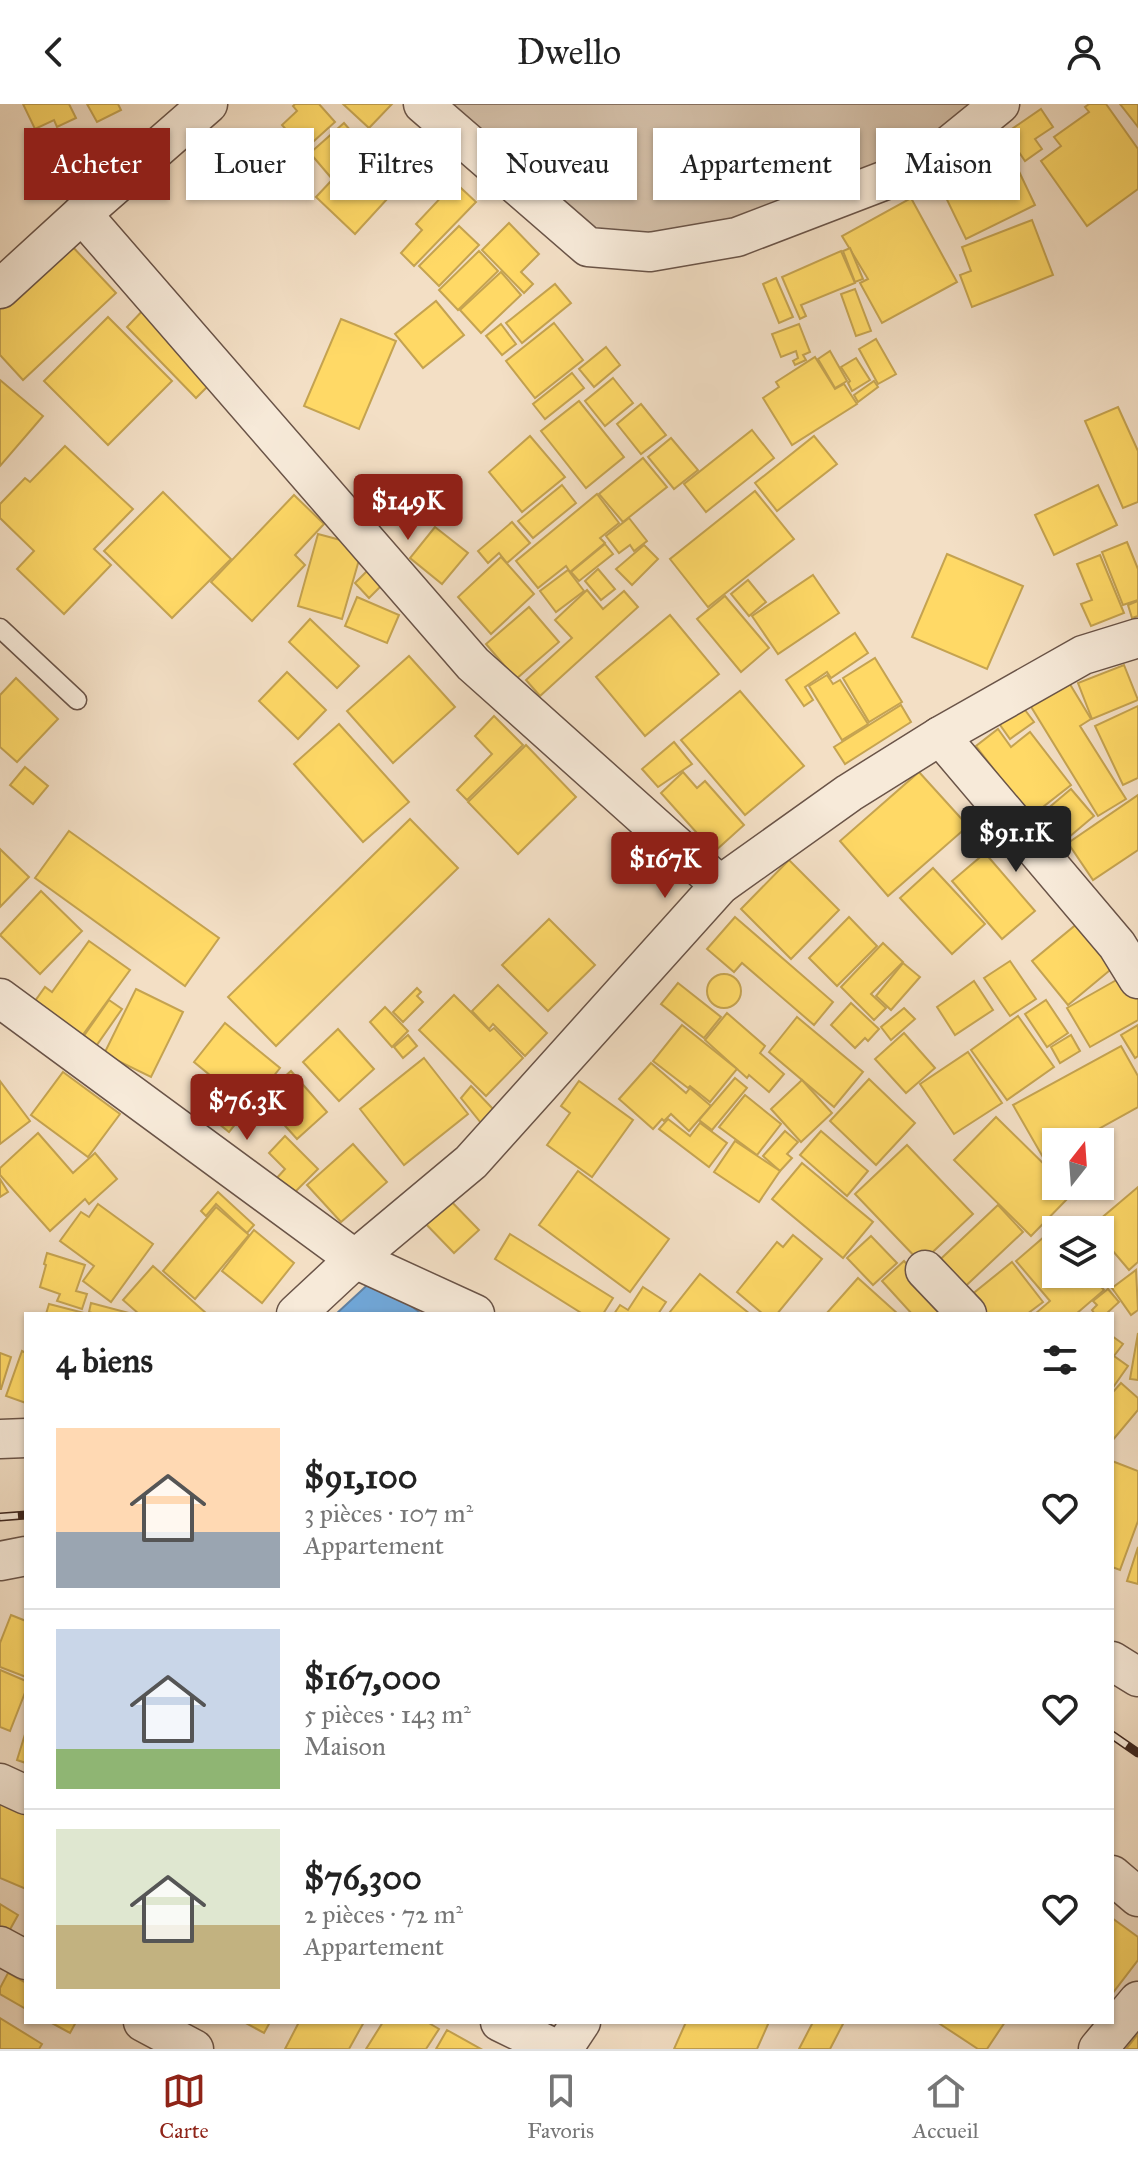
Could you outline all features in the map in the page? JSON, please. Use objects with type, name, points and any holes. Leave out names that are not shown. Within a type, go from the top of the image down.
[{"type":"street","points":[[0,289],[208,104]]},
{"type":"street","points":[[423,104],[588,247],[650,252],[737,237],[925,165],[1000,104]]},
{"type":"street","points":[[82,214],[473,664],[720,885]]},
{"type":"street","points":[[298,1312],[355,1259],[471,1162],[720,885],[849,793],[940,736],[1083,655],[1138,638]]},
{"type":"street","points":[[940,736],[1117,945],[1138,979]]},
{"type":"street","points":[[0,998],[355,1259],[471,1312]]},
{"type":"street","points":[[925,1270],[965,1312]]},
{"type":"street","points":[[0,1439],[24,1438]]},
{"type":"street","points":[[0,1561],[24,1556]]},
{"type":"street","points":[[1114,1662],[1138,1677]]},
{"type":"street","points":[[0,1783],[24,1794]]},
{"type":"street","points":[[1114,1877],[1138,1897]]},
{"type":"street","points":[[0,1946],[24,1959]]},
{"type":"street","points":[[1098,2049],[1138,2001]]},
{"type":"street","points":[[147,2024],[194,2049]]},
{"type":"street","points":[[504,2024],[556,2049]]},
{"type":"street","points":[[563,2049],[580,2024]]},
{"type":"lane","points":[[0,628],[77,700]]},
{"type":"shaded area","points":[[440,104],[972,104],[946,128],[876,128],[876,165],[860,172],[860,128],[653,128],[653,200],[792,200],[753,216],[603,241],[554,200],[637,200],[637,128],[477,128],[477,135]]},
{"type":"building: Logements","points":[[23,104],[69,104],[76,118],[57,127],[54,120],[35,128]]},
{"type":"building: Logements","points":[[87,104],[118,104],[121,110],[97,122]]},
{"type":"building: Logements","points":[[319,104],[335,122],[314,141],[314,128],[285,128],[282,125],[297,111],[293,106]]},
{"type":"building: Logements","points":[[343,104],[392,104],[369,128]]},
{"type":"building: Logements","points":[[1089,104],[1106,104],[1138,149],[1138,189],[1087,226],[1041,161],[1061,146],[1054,137],[1089,112],[1085,107]]},
{"type":"building: Logements","points":[[1120,104],[1138,104],[1138,127]]},
{"type":"building: Logements","points":[[1041,109],[1053,127],[1035,139],[1042,149],[1025,161],[1020,154],[1020,128],[1013,128]]},
{"type":"building: Logements","points":[[330,135],[330,176],[314,158],[314,149]]},
{"type":"building: Logements","points":[[1020,174],[1035,205],[966,239],[947,200],[1020,200]]},
{"type":"building: Logements","points":[[330,182],[330,200],[386,200],[355,234],[316,197]]},
{"type":"building: Logements","points":[[461,188],[476,202],[414,266],[401,253],[422,230],[416,224],[438,200],[461,200]]},
{"type":"building: Logements","points":[[912,200],[957,282],[882,323],[860,283],[868,279],[842,236]]},
{"type":"building: Logements","points":[[1032,220],[1053,275],[972,307],[960,275],[971,271],[962,247]]},
{"type":"building: Logements","points":[[509,223],[539,254],[521,272],[533,284],[524,293],[482,250]]},
{"type":"building: Logements","points":[[459,226],[479,245],[439,286],[419,266]]},
{"type":"building: Logements","points":[[70,244],[116,293],[23,380],[0,355],[0,309]]},
{"type":"building: Logements","points":[[850,248],[863,279],[855,282],[843,251]]},
{"type":"building: Logements","points":[[479,251],[498,271],[458,310],[439,290]]},
{"type":"building: Logements","points":[[841,251],[855,283],[801,305],[806,316],[800,319],[782,277]]},
{"type":"building: Logements","points":[[501,272],[521,295],[481,333],[460,310]]},
{"type":"building: Logements","points":[[776,278],[793,317],[779,323],[763,284]]},
{"type":"building: Logements","points":[[555,284],[571,303],[522,343],[506,323]]},
{"type":"building: Logements","points":[[855,289],[871,331],[856,336],[841,294]]},
{"type":"building: Logements","points":[[436,301],[464,335],[423,368],[395,334]]},
{"type":"building: Logements","points":[[148,305],[218,376],[196,398],[127,327]]},
{"type":"building: Logements","points":[[108,317],[172,381],[108,445],[44,381]]},
{"type":"building: Logements","points":[[341,319],[396,341],[359,429],[304,406]]},
{"type":"building: Logements","points":[[554,323],[583,360],[535,398],[506,361]]},
{"type":"building: Logements","points":[[501,324],[516,344],[502,355],[486,336]]},
{"type":"building: Logements","points":[[799,324],[810,352],[803,355],[806,360],[795,365],[793,361],[798,358],[796,351],[781,357],[772,334]]},
{"type":"building: Logements","points":[[876,339],[896,374],[878,384],[859,349]]},
{"type":"building: Logements","points":[[606,347],[620,365],[594,387],[579,369]]},
{"type":"building: Logements","points":[[830,351],[847,381],[835,388],[818,359]]},
{"type":"building: Logements","points":[[815,357],[835,389],[844,384],[857,404],[792,445],[763,398],[779,387],[776,382]]},
{"type":"building: Logements","points":[[856,358],[870,380],[852,391],[841,367]]},
{"type":"building: Logements","points":[[572,373],[584,388],[545,419],[533,404]]},
{"type":"building: Logements","points":[[613,378],[633,403],[605,426],[585,401]]},
{"type":"building: Logements","points":[[0,380],[43,416],[0,466]]},
{"type":"building: Logements","points":[[874,381],[878,387],[858,402],[854,395]]},
{"type":"building: Logements","points":[[579,401],[624,457],[586,488],[541,431]]},
{"type":"building: Logements","points":[[641,404],[666,435],[641,454],[617,424]]},
{"type":"building: Logements","points":[[1118,407],[1138,451],[1138,502],[1123,508],[1085,421]]},
{"type":"building: Logements","points":[[752,430],[774,458],[706,512],[684,484]]},
{"type":"building: Logements","points":[[530,436],[565,477],[522,512],[489,472]]},
{"type":"building: Logements","points":[[814,436],[837,464],[777,511],[755,483]]},
{"type":"building: Logements","points":[[671,438],[698,470],[674,489],[648,457]]},
{"type":"building: Logements","points":[[65,446],[133,509],[94,549],[111,565],[64,614],[17,569],[34,551],[0,518],[0,504],[25,478],[30,482]]},
{"type":"building: Logements","points":[[643,458],[667,487],[623,522],[599,494]]},
{"type":"building: Logements","points":[[562,485],[576,503],[533,538],[518,521]]},
{"type":"building: Logements","points":[[1098,485],[1117,525],[1054,555],[1035,515]]},
{"type":"building: Logements","points":[[755,491],[794,539],[708,607],[670,559]]},
{"type":"building: Logements","points":[[163,492],[231,559],[172,618],[104,551]]},
{"type":"building: Logements","points":[[597,494],[619,523],[600,538],[605,543],[570,572],[566,566],[538,588],[516,561]]},
{"type":"building: Logements","points":[[294,495],[324,524],[295,555],[305,565],[252,621],[211,582]]},
{"type":"building: Logements","points":[[629,518],[647,541],[634,551],[630,545],[619,553],[606,536]]},
{"type":"building: Logements","points":[[512,522],[530,543],[507,563],[499,553],[488,563],[478,551]]},
{"type":"building: Logements","points":[[435,527],[468,553],[442,584],[410,558]]},
{"type":"building: Logements","points":[[318,534],[363,546],[342,619],[298,606]]},
{"type":"building: Logements","points":[[1127,542],[1138,569],[1138,600],[1123,605],[1102,552]]},
{"type":"building: Logements","points":[[605,544],[613,554],[579,581],[571,572]]},
{"type":"building: Logements","points":[[644,545],[658,559],[632,585],[616,569]]},
{"type":"building: Logements","points":[[947,554],[1023,586],[987,669],[912,637]]},
{"type":"building: Logements","points":[[1100,555],[1124,613],[1091,626],[1081,604],[1092,600],[1077,564]]},
{"type":"building: Logements","points":[[501,557],[534,594],[491,634],[458,597]]},
{"type":"building: Logements","points":[[376,562],[390,577],[369,598],[355,583]]},
{"type":"building: Logements","points":[[598,569],[615,589],[601,600],[585,581]]},
{"type":"building: Logements","points":[[568,570],[584,591],[556,612],[540,591]]},
{"type":"building: Logements","points":[[813,575],[839,613],[778,654],[752,616]]},
{"type":"building: Logements","points":[[748,580],[766,602],[749,616],[731,594]]},
{"type":"building: Logements","points":[[587,590],[603,609],[624,591],[638,607],[540,696],[526,680],[572,638],[555,620]]},
{"type":"building: Logements","points":[[725,596],[769,648],[741,672],[697,619]]},
{"type":"building: Logements","points":[[357,597],[399,615],[387,643],[345,626]]},
{"type":"building: Logements","points":[[1138,601],[1138,616],[1132,618],[1128,605]]},
{"type":"building: Logements","points":[[529,607],[559,642],[516,679],[486,644]]},
{"type":"building: Logements","points":[[670,615],[719,674],[645,736],[596,677]]},
{"type":"building: Logements","points":[[310,619],[359,666],[337,688],[289,642]]},
{"type":"building: Logements","points":[[855,633],[868,653],[831,678],[827,672],[805,687],[813,700],[804,706],[786,680]]},
{"type":"building: Logements","points":[[409,656],[455,707],[393,763],[347,711]]},
{"type":"building: Logements","points":[[875,658],[902,702],[869,722],[843,678]]},
{"type":"building: Logements","points":[[1124,665],[1138,700],[1092,719],[1078,683]]},
{"type":"building: Logements","points":[[287,672],[326,710],[298,739],[259,701]]},
{"type":"building: Logements","points":[[827,675],[833,684],[840,680],[868,724],[842,740],[809,686]]},
{"type":"building: Logements","points":[[16,678],[58,719],[17,762],[0,747],[0,695]]},
{"type":"building: Logements","points":[[1068,681],[1091,719],[1080,726],[1126,799],[1098,816],[1030,705]]},
{"type":"building: Logements","points":[[740,691],[804,766],[745,815],[681,740]]},
{"type":"building: Logements","points":[[901,705],[911,722],[845,764],[834,747]]},
{"type":"building: Logements","points":[[1022,706],[1034,722],[1010,739],[998,722]]},
{"type":"building: Logements","points":[[1138,706],[1138,778],[1123,785],[1095,726]]},
{"type":"building: Logements","points":[[494,716],[523,745],[467,800],[457,790],[492,754],[475,736]]},
{"type":"building: Logements","points":[[339,724],[409,802],[363,842],[294,764]]},
{"type":"building: Logements","points":[[998,729],[1011,747],[1030,732],[1071,785],[1030,817],[976,746]]},
{"type":"building: Logements","points":[[674,742],[692,764],[658,787],[642,769]]},
{"type":"building: Logements","points":[[526,745],[576,797],[518,854],[468,802]]},
{"type":"building: Logements","points":[[25,767],[48,786],[33,804],[10,785]]},
{"type":"building: Logements","points":[[683,772],[697,788],[705,781],[744,825],[714,852],[661,793]]},
{"type":"building: Logements","points":[[919,772],[968,826],[888,896],[840,841]]},
{"type":"building: Logements","points":[[1071,789],[1094,816],[1056,848],[1033,821]]},
{"type":"building: Logements","points":[[1138,795],[1138,850],[1093,880],[1068,843]]},
{"type":"building: Logements","points":[[410,819],[458,868],[276,1046],[228,997]]},
{"type":"building: Logements","points":[[69,831],[219,938],[185,986],[35,878]]},
{"type":"building: Logements","points":[[0,849],[29,877],[0,907]]},
{"type":"building: Logements","points":[[985,853],[1035,911],[1002,939],[952,881]]},
{"type":"building: Logements","points":[[789,860],[839,910],[791,959],[741,909]]},
{"type":"building: Logements","points":[[933,868],[985,924],[952,954],[900,898]]},
{"type":"building: Logements","points":[[41,891],[82,931],[40,974],[0,935]]},
{"type":"building: Logements","points":[[735,917],[833,1002],[814,1025],[742,963],[734,972],[707,949]]},
{"type":"building: Logements","points":[[849,917],[877,946],[837,986],[809,958]]},
{"type":"building: Logements","points":[[549,919],[595,965],[548,1011],[502,965]]},
{"type":"building: Logements","points":[[1078,923],[1115,966],[1068,1005],[1032,961]]},
{"type":"building: Logements","points":[[89,941],[130,970],[82,1036],[35,1001],[45,987],[52,992]]},
{"type":"building: Logements","points":[[883,943],[903,962],[871,994],[886,1008],[874,1020],[841,987]]},
{"type":"building: Logements","points":[[1010,961],[1036,999],[1010,1016],[984,978]]},
{"type":"building: Logements","points":[[903,963],[920,977],[891,1010],[876,996]]},
{"type":"building: Logements","points":[[724,974],[736,979],[741,991],[736,1003],[724,1008],[712,1003],[707,991],[712,979]]},
{"type":"building: Logements","points":[[1127,974],[1138,993],[1138,1020],[1090,1047],[1067,1008]]},
{"type":"building: Logements","points":[[974,981],[993,1010],[955,1035],[937,1007]]},
{"type":"building: Logements","points":[[678,983],[721,1017],[704,1038],[661,1004]]},
{"type":"building: Logements","points":[[498,985],[547,1033],[525,1056],[493,1024],[489,1029],[472,1011]]},
{"type":"building: Logements","points":[[417,988],[421,992],[417,996],[423,1002],[403,1022],[393,1012]]},
{"type":"building: Logements","points":[[136,989],[183,1012],[151,1077],[104,1054]]},
{"type":"building: Logements","points":[[454,995],[490,1031],[494,1028],[523,1058],[486,1096],[419,1030]]},
{"type":"building: Logements","points":[[109,1000],[122,1009],[94,1049],[81,1040]]},
{"type":"building: Logements","points":[[1046,1000],[1068,1033],[1047,1047],[1025,1014]]},
{"type":"building: Logements","points":[[851,1003],[879,1029],[868,1041],[865,1038],[855,1048],[831,1025]]},
{"type":"building: Logements","points":[[385,1007],[408,1031],[392,1047],[370,1022]]},
{"type":"building: Logements","points":[[904,1008],[915,1019],[891,1040],[881,1027]]},
{"type":"building: Logements","points":[[727,1013],[765,1046],[760,1053],[784,1074],[769,1092],[749,1075],[747,1078],[705,1040]]},
{"type":"building: Logements","points":[[1018,1016],[1054,1067],[1007,1100],[971,1050]]},
{"type":"building: Logements","points":[[797,1017],[863,1072],[834,1107],[769,1052]]},
{"type":"building: Logements","points":[[225,1023],[280,1068],[229,1132],[197,1106],[217,1081],[194,1062]]},
{"type":"building: Logements","points":[[682,1025],[737,1069],[710,1102],[653,1061]]},
{"type":"building: Logements","points":[[1138,1025],[1138,1056],[1135,1058],[1121,1035]]},
{"type":"building: Logements","points":[[338,1029],[374,1069],[339,1101],[303,1062]]},
{"type":"building: Logements","points":[[904,1033],[935,1068],[906,1093],[875,1059]]},
{"type":"building: Logements","points":[[408,1035],[417,1046],[403,1058],[394,1047]]},
{"type":"building: Logements","points":[[1071,1035],[1080,1051],[1060,1063],[1051,1047]]},
{"type":"building: Logements","points":[[1121,1046],[1138,1076],[1138,1107],[1100,1128],[1042,1128],[1042,1156],[1013,1105]]},
{"type":"building: Logements","points":[[968,1052],[1002,1103],[954,1134],[920,1084]]},
{"type":"building: Logements","points":[[424,1058],[468,1114],[404,1165],[360,1109]]},
{"type":"building: Logements","points":[[651,1063],[686,1093],[690,1088],[711,1106],[689,1131],[671,1114],[653,1129],[619,1099]]},
{"type":"building: Logements","points":[[291,1071],[327,1112],[297,1139],[260,1098]]},
{"type":"building: Logements","points":[[63,1072],[120,1114],[88,1157],[31,1115]]},
{"type":"building: Logements","points":[[735,1078],[747,1088],[712,1130],[699,1120]]},
{"type":"building: Logements","points":[[869,1079],[915,1123],[876,1165],[830,1121]]},
{"type":"building: Logements","points":[[802,1080],[832,1113],[801,1142],[771,1109]]},
{"type":"building: Logements","points":[[0,1081],[30,1121],[0,1144]]},
{"type":"building: Logements","points":[[579,1081],[633,1120],[592,1177],[547,1145],[570,1113],[561,1106]]},
{"type":"building: Logements","points":[[471,1086],[494,1110],[481,1123],[461,1098]]},
{"type":"building: Logements","points":[[745,1095],[781,1124],[757,1155],[719,1127]]},
{"type":"building: Logements","points":[[996,1117],[1042,1162],[1042,1200],[1066,1200],[1051,1216],[1042,1216],[1042,1225],[1031,1236],[954,1160]]},
{"type":"building: Logements","points":[[668,1119],[690,1136],[700,1123],[727,1143],[709,1167],[659,1129]]},
{"type":"building: Logements","points":[[785,1131],[798,1142],[787,1154],[792,1158],[780,1171],[763,1156]]},
{"type":"building: Logements","points":[[821,1131],[868,1171],[847,1196],[800,1155]]},
{"type":"building: Logements","points":[[38,1133],[73,1173],[95,1153],[117,1179],[89,1204],[85,1199],[50,1231],[0,1175],[0,1168]]},
{"type":"building: Logements","points":[[285,1136],[318,1169],[292,1195],[275,1180],[285,1169],[269,1153]]},
{"type":"building: Logements","points":[[735,1141],[780,1171],[759,1202],[714,1172]]},
{"type":"building: Logements","points":[[353,1144],[387,1182],[341,1222],[307,1185]]},
{"type":"building: Logements","points":[[907,1145],[973,1214],[921,1263],[855,1194]]},
{"type":"building: Logements","points":[[802,1163],[873,1222],[843,1258],[772,1199]]},
{"type":"building: Logements","points":[[578,1171],[669,1239],[630,1292],[539,1225]]},
{"type":"building: Logements","points":[[0,1179],[8,1192],[0,1197]]},
{"type":"building: Logements","points":[[1138,1187],[1138,1262],[1129,1270],[1114,1252],[1114,1216],[1104,1216]]},
{"type":"building: Logements","points":[[218,1192],[254,1225],[247,1233],[216,1204],[206,1216],[201,1211]]},
{"type":"building: Logements","points":[[445,1195],[479,1230],[454,1253],[421,1219]]},
{"type":"building: Logements","points":[[98,1204],[153,1244],[111,1302],[83,1281],[94,1266],[60,1241],[81,1212],[89,1217]]},
{"type":"building: Logements","points":[[998,1205],[1023,1232],[955,1296],[930,1269]]},
{"type":"building: Logements","points":[[216,1207],[249,1235],[195,1299],[163,1271]]},
{"type":"building: Logements","points":[[254,1230],[294,1263],[262,1303],[222,1271]]},
{"type":"building: Logements","points":[[510,1234],[613,1298],[604,1312],[580,1312],[495,1259]]},
{"type":"building: Logements","points":[[793,1235],[822,1259],[779,1312],[761,1312],[737,1292],[777,1242],[783,1247]]},
{"type":"building: Logements","points":[[871,1236],[897,1263],[873,1285],[847,1258]]},
{"type":"building: Logements","points":[[1042,1239],[1042,1288],[1104,1290],[1078,1312],[1037,1312],[1050,1301],[1016,1261]]},
{"type":"building: Logements","points":[[47,1253],[85,1265],[76,1291],[87,1294],[82,1309],[57,1301],[60,1294],[40,1287]]},
{"type":"building: Logements","points":[[904,1261],[950,1312],[910,1312],[882,1281]]},
{"type":"building: Logements","points":[[1012,1262],[1043,1302],[1030,1312],[982,1312],[970,1296]]},
{"type":"building: Logements","points":[[153,1266],[205,1312],[137,1312],[123,1300]]},
{"type":"building: Logements","points":[[1136,1270],[1138,1310],[1131,1315],[1112,1288]]},
{"type":"building: Logements","points":[[700,1274],[748,1312],[670,1312]]},
{"type":"building: Logements","points":[[858,1278],[896,1312],[828,1312]]},
{"type":"building: Logements","points":[[643,1287],[666,1302],[659,1312],[615,1312],[620,1305],[628,1310]]},
{"type":"building: Logements","points":[[1108,1289],[1119,1302],[1108,1312],[1094,1312],[1097,1305],[1093,1301]]},
{"type":"building: Logements","points":[[91,1303],[125,1312],[89,1312]]},
{"type":"building: Logements","points":[[49,1304],[80,1312],[47,1312]]},
{"type":"building: Logements","points":[[1138,1333],[1138,1380],[1130,1379]]},
{"type":"building: Logements","points":[[1114,1337],[1123,1344],[1114,1356]]},
{"type":"building: Logements","points":[[22,1351],[24,1402],[6,1396]]},
{"type":"building: Logements","points":[[0,1353],[11,1357],[1,1389],[0,1389]]},
{"type":"building: Logements","points":[[1114,1356],[1128,1366],[1114,1386]]},
{"type":"building: Logements","points":[[1121,1383],[1138,1398],[1138,1410],[1114,1439],[1114,1391]]},
{"type":"building: Logements","points":[[1114,1462],[1138,1471],[1138,1521],[1120,1570],[1114,1568]]},
{"type":"building: Logements","points":[[1138,1547],[1138,1584],[1127,1581]]},
{"type":"building: Logements","points":[[11,1615],[24,1620],[24,1676],[0,1667],[0,1643]]},
{"type":"building: Logements","points":[[0,1670],[24,1680],[24,1695],[10,1731],[0,1727]]},
{"type":"building: Logements","points":[[24,1737],[24,1762],[17,1760]]},
{"type":"building: Logements","points":[[0,1795],[24,1805],[24,1888],[0,1878]]},
{"type":"building: Logements","points":[[0,1904],[18,1915],[3,1942],[0,1940]]},
{"type":"building: Logements","points":[[1114,1919],[1138,1937],[1138,1960],[1114,1991]]},
{"type":"building: Logements","points":[[8,1973],[24,1982],[24,2008],[0,1994]]},
{"type":"building: Logements","points":[[0,2018],[42,2044],[39,2049],[0,2049]]},
{"type":"building: Logements","points":[[54,2024],[75,2024],[70,2033]]},
{"type":"building: Logements","points":[[248,2024],[269,2024],[264,2033]]},
{"type":"building: Logements","points":[[298,2024],[363,2024],[349,2049],[285,2049]]},
{"type":"building: Logements","points":[[382,2024],[430,2024],[439,2029],[426,2049],[366,2049]]},
{"type":"building: Logements","points":[[685,2024],[768,2024],[757,2049],[674,2049]]},
{"type":"building: Logements","points":[[812,2024],[843,2024],[830,2049],[799,2049]]},
{"type":"building: Logements","points":[[940,2024],[1004,2024],[987,2049],[978,2049]]},
{"type":"building: Logements","points":[[447,2030],[481,2049],[436,2049]]},
{"type":"building: Logements","points":[[1138,2034],[1138,2049],[1126,2049]]},
{"type":"building: Écoles","points":[[375,1278],[419,1312],[338,1312]]},
{"type":"railway","points":[[0,1517],[24,1515]]},
{"type":"railway","points":[[1114,1736],[1138,1753]]}]
